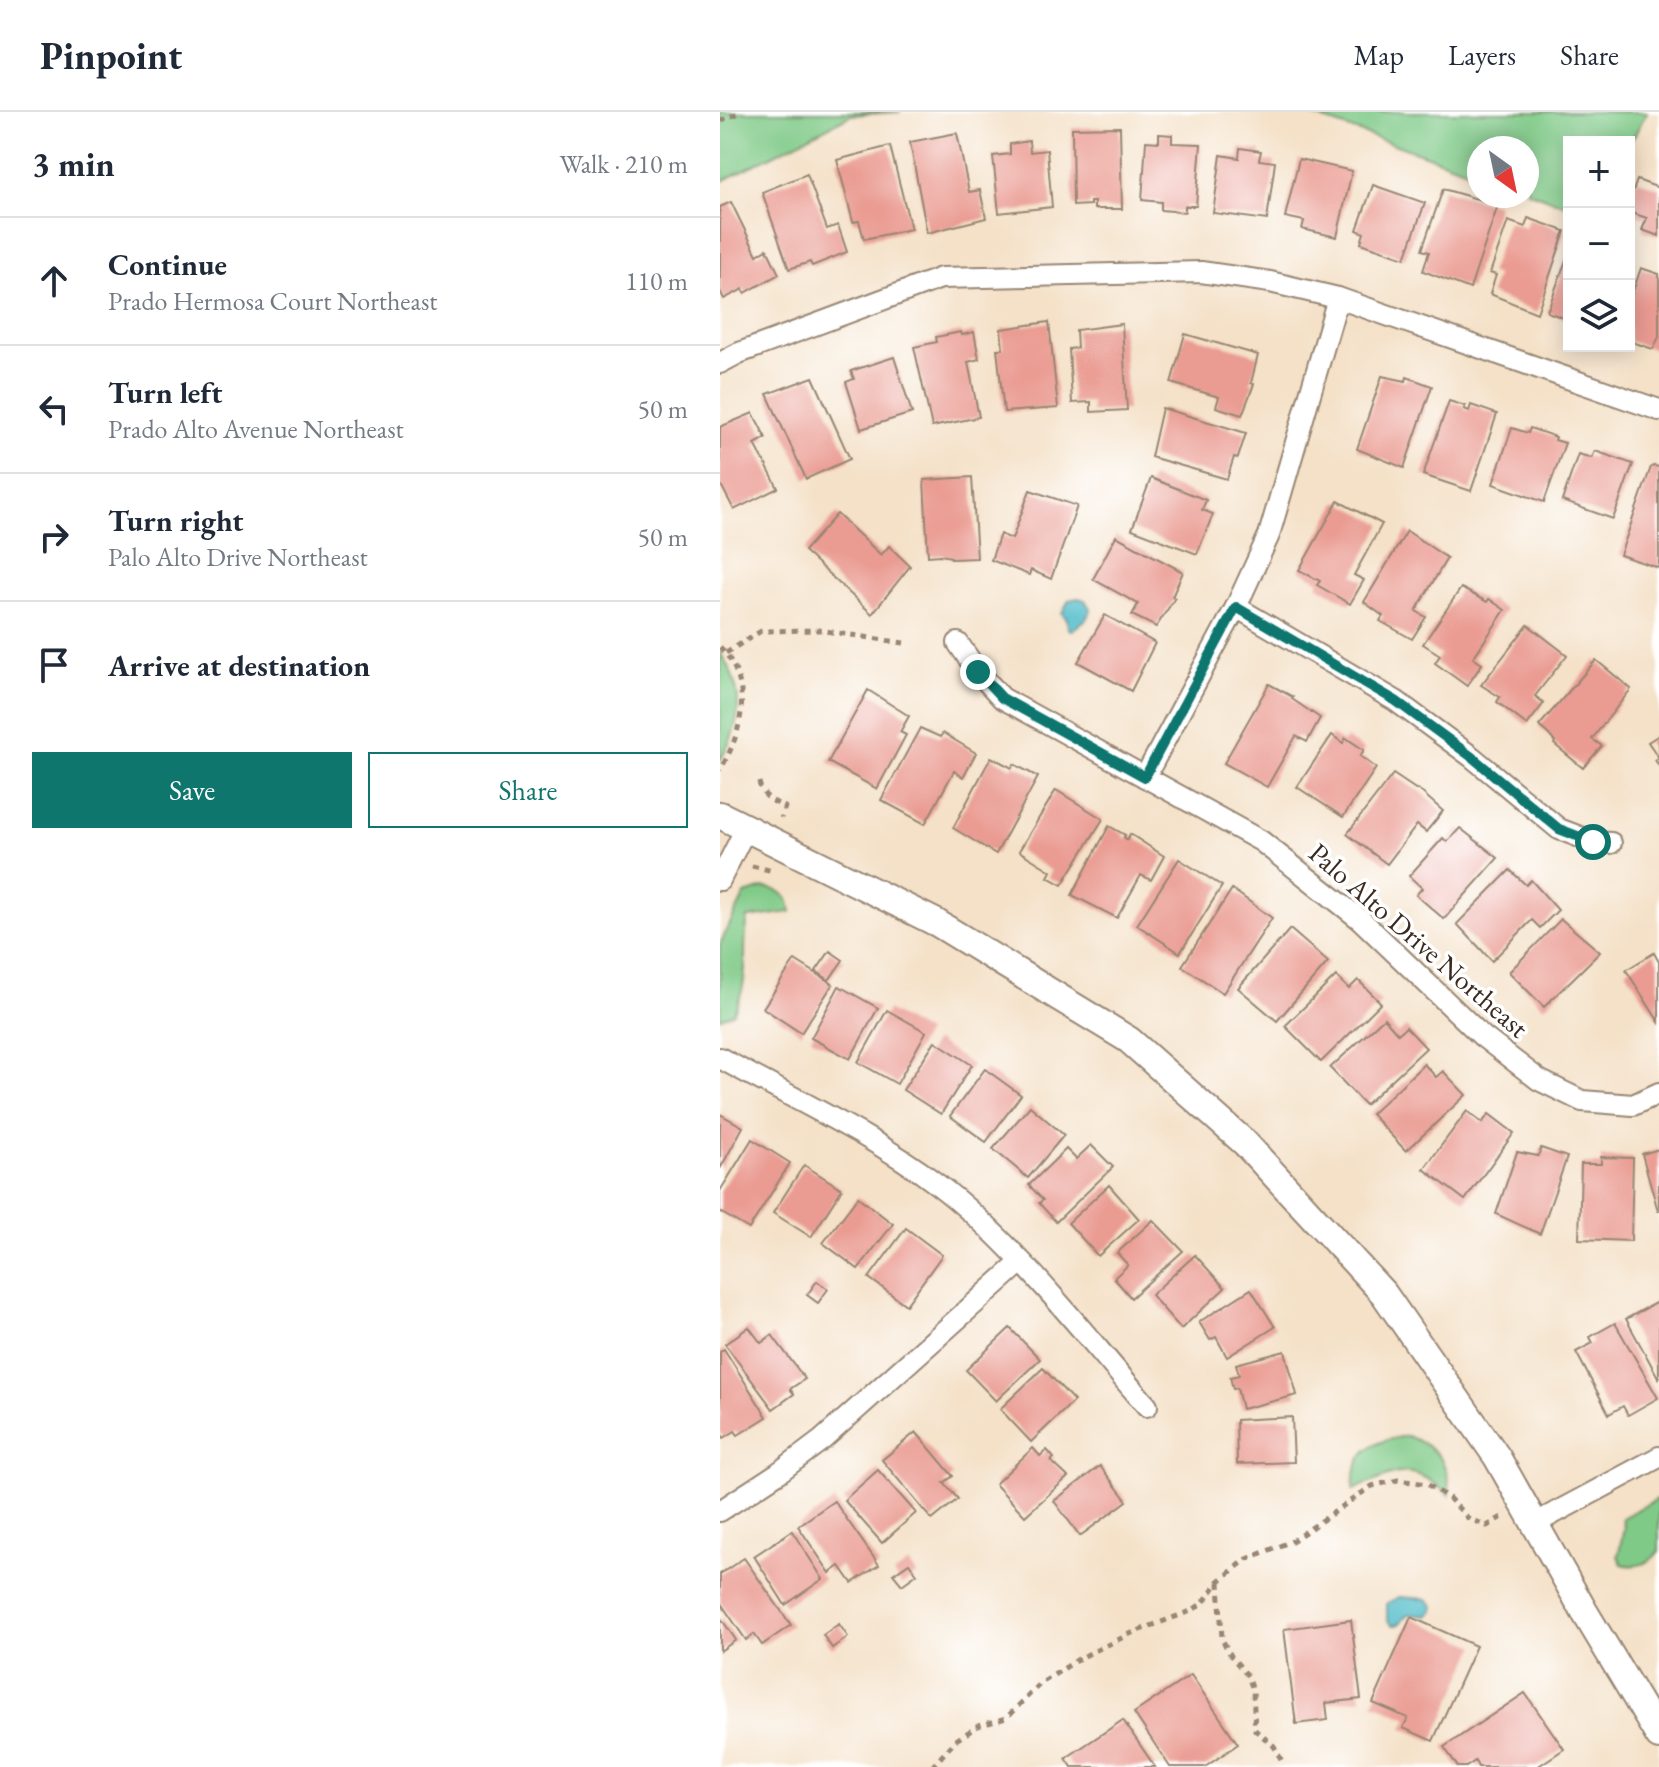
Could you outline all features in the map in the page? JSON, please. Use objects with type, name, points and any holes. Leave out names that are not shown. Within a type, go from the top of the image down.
[{"type":"street","points":[[720,363],[739,353],[941,278],[1201,272],[1270,282],[1338,298],[1659,410]]},
{"type":"street","points":[[1145,777],[1254,570],[1276,513],[1338,298]]},
{"type":"street","points":[[1236,607],[1396,701],[1472,757],[1559,829],[1593,842],[1611,843]]},
{"type":"street","name":"Palo Alto Drive Northeast","points":[[958,643],[978,672],[1002,698],[1261,841],[1361,920],[1482,1036],[1539,1080],[1582,1101],[1633,1105],[1659,1093]]},
{"type":"street","points":[[720,815],[937,923],[1129,1040],[1245,1143],[1384,1294],[1497,1457],[1659,1736]]},
{"type":"street","points":[[720,880],[746,828]]},
{"type":"street","points":[[720,1058],[915,1169],[959,1202],[1020,1263],[1147,1406]]},
{"type":"street","points":[[720,1511],[822,1440],[1020,1263]]},
{"type":"street","points":[[1529,1514],[1659,1457]]},
{"type":"path","points":[[720,121],[741,112]]},
{"type":"path","points":[[726,653],[761,631],[819,630],[904,643]]},
{"type":"path","points":[[720,647],[726,653],[741,688],[742,720],[733,749],[720,770]]},
{"type":"path","points":[[932,1767],[956,1740],[978,1726],[1006,1718],[1040,1684],[1080,1658],[1132,1633],[1191,1611],[1203,1603],[1219,1581],[1247,1559],[1292,1541],[1372,1486],[1398,1480],[1427,1484],[1439,1489],[1468,1518],[1487,1526],[1529,1514]]},
{"type":"path","points":[[1219,1581],[1222,1639],[1231,1656],[1248,1676],[1253,1690],[1255,1730],[1274,1746],[1284,1765]]},
{"type":"green space","points":[[720,112],[901,112],[851,115],[720,182]]},
{"type":"green space","points":[[1302,112],[1647,112],[1634,136],[1563,136],[1563,204],[1539,195],[1539,136],[1467,136],[1467,170]]},
{"type":"green space","points":[[720,653],[734,680],[738,707],[733,733],[720,761]]},
{"type":"green space","points":[[764,888],[783,894],[789,901],[791,912],[748,918],[743,988],[733,1013],[720,1018],[720,944],[745,894]]},
{"type":"green space","points":[[1407,1436],[1427,1446],[1440,1458],[1447,1474],[1450,1495],[1413,1473],[1393,1474],[1353,1490],[1357,1466],[1367,1450],[1383,1441]]},
{"type":"green space","points":[[1659,1498],[1659,1551],[1642,1564],[1622,1564],[1618,1556],[1624,1528],[1622,1518]]},
{"type":"water","points":[[1069,600],[1085,600],[1091,610],[1086,619],[1072,630],[1068,629],[1067,619],[1062,613]]},
{"type":"water","points":[[1399,1597],[1427,1599],[1434,1606],[1433,1611],[1427,1616],[1408,1614],[1398,1625],[1392,1625],[1387,1620],[1387,1603]]},
{"type":"building","points":[[1120,127],[1122,209],[1094,209],[1094,202],[1073,206],[1072,128]]},
{"type":"building","points":[[957,133],[969,192],[980,190],[986,218],[927,233],[910,142]]},
{"type":"building","points":[[1159,134],[1172,135],[1172,143],[1201,144],[1196,206],[1185,206],[1185,212],[1161,210],[1161,202],[1142,200],[1146,141],[1159,142]]},
{"type":"building","points":[[1029,141],[1030,152],[1047,150],[1052,207],[999,213],[993,156],[1010,154],[1010,144]]},
{"type":"building","points":[[890,146],[911,229],[864,239],[859,221],[853,222],[837,160]]},
{"type":"building","points":[[1240,148],[1261,151],[1259,160],[1275,162],[1267,220],[1213,213],[1221,155],[1239,158]]},
{"type":"building","points":[[1299,159],[1352,171],[1337,237],[1302,229],[1304,221],[1285,217]]},
{"type":"building","points":[[807,174],[827,229],[838,225],[847,252],[812,266],[810,262],[789,269],[762,192]]},
{"type":"building","points":[[1637,180],[1659,188],[1659,236],[1642,230],[1647,218],[1635,214]]},
{"type":"building","points":[[1373,185],[1425,203],[1405,258],[1361,243],[1364,233],[1357,230]]},
{"type":"building","points":[[1443,189],[1467,196],[1467,208],[1497,208],[1470,289],[1423,271],[1429,252],[1422,250]]},
{"type":"building","points":[[731,202],[757,255],[767,249],[779,274],[745,293],[743,289],[724,299],[720,291],[720,207]]},
{"type":"building","points":[[1528,218],[1563,230],[1537,313],[1490,294],[1496,275],[1490,273],[1508,221],[1525,227]]},
{"type":"building","points":[[1563,268],[1563,318],[1547,312]]},
{"type":"building","points":[[1641,268],[1659,274],[1659,337],[1653,349],[1635,343],[1635,286]]},
{"type":"building","points":[[1049,322],[1058,408],[1004,412],[997,349],[1003,349],[1001,329]]},
{"type":"building","points":[[1122,324],[1127,410],[1091,412],[1091,402],[1072,403],[1069,349],[1077,348],[1076,330]]},
{"type":"building","points":[[961,332],[962,335],[974,332],[979,359],[968,362],[979,417],[932,427],[914,347],[937,342],[936,337]]},
{"type":"building","points":[[1185,334],[1258,355],[1251,383],[1254,384],[1242,415],[1216,407],[1219,397],[1171,383]]},
{"type":"building","points":[[894,357],[912,413],[861,429],[846,382],[854,379],[851,371]]},
{"type":"building","points":[[1382,376],[1406,381],[1407,377],[1432,386],[1404,468],[1357,449]]},
{"type":"building","points":[[813,377],[850,459],[806,479],[767,394]]},
{"type":"building","points":[[1449,401],[1465,406],[1464,409],[1469,411],[1471,405],[1497,414],[1471,491],[1423,475]]},
{"type":"building","points":[[1162,408],[1246,433],[1227,479],[1151,457]]},
{"type":"building","points":[[753,413],[766,438],[755,444],[778,488],[734,510],[720,483],[720,427]]},
{"type":"building","points":[[1512,428],[1528,433],[1530,428],[1565,443],[1544,502],[1493,484]]},
{"type":"building","points":[[1595,451],[1633,464],[1613,519],[1562,501],[1578,454],[1592,458]]},
{"type":"building","points":[[1651,467],[1659,467],[1659,568],[1620,555]]},
{"type":"building","points":[[972,477],[977,558],[928,556],[924,480]]},
{"type":"building","points":[[1151,478],[1206,500],[1202,510],[1213,514],[1197,554],[1132,529]]},
{"type":"building","points":[[1030,490],[1077,506],[1051,579],[1031,570],[1029,575],[991,560],[1000,534],[1012,539]]},
{"type":"building","points":[[1338,501],[1382,524],[1354,575],[1364,580],[1350,604],[1317,585],[1320,581],[1299,570]]},
{"type":"building","points":[[837,514],[881,555],[889,546],[910,566],[872,614],[804,551]]},
{"type":"building","points":[[1407,531],[1447,558],[1416,611],[1426,617],[1412,639],[1380,621],[1383,616],[1364,602]]},
{"type":"building","points":[[1116,536],[1183,572],[1172,597],[1175,598],[1156,627],[1132,615],[1138,604],[1093,579]]},
{"type":"building","points":[[1461,588],[1487,602],[1489,599],[1505,610],[1473,658],[1482,664],[1467,686],[1435,663],[1440,655],[1423,644]]},
{"type":"building","points":[[1105,615],[1155,643],[1131,691],[1078,662]]},
{"type":"building","points":[[1528,625],[1567,655],[1535,696],[1544,703],[1527,725],[1497,702],[1500,697],[1481,685]]},
{"type":"building","points":[[1596,660],[1631,689],[1592,739],[1602,746],[1583,768],[1554,744],[1539,726]]},
{"type":"building","points":[[1269,684],[1293,697],[1320,718],[1307,742],[1296,736],[1267,787],[1224,763]]},
{"type":"building","points":[[868,690],[909,716],[900,732],[906,735],[877,789],[828,762]]},
{"type":"building","points":[[920,728],[940,737],[943,733],[976,753],[963,777],[954,771],[925,824],[881,800]]},
{"type":"building","points":[[1332,735],[1343,743],[1346,738],[1364,750],[1360,756],[1376,768],[1343,817],[1297,787]]},
{"type":"building","points":[[1659,735],[1659,758],[1648,742]]},
{"type":"building","points":[[991,757],[1012,768],[1014,764],[1038,777],[996,854],[953,828]]},
{"type":"building","points":[[1393,774],[1418,789],[1443,811],[1426,832],[1417,825],[1387,864],[1347,834]]},
{"type":"building","points":[[1056,790],[1103,819],[1062,885],[1048,877],[1051,871],[1019,851]]},
{"type":"building","points":[[1109,826],[1125,835],[1127,840],[1130,834],[1164,856],[1151,880],[1141,875],[1117,918],[1072,895]]},
{"type":"building","points":[[1460,828],[1498,858],[1444,919],[1416,895],[1422,888],[1409,876],[1443,838],[1447,842]]},
{"type":"building","points":[[1179,859],[1222,886],[1180,953],[1137,925]]},
{"type":"building","points":[[1510,870],[1526,885],[1531,880],[1558,910],[1540,928],[1532,920],[1492,961],[1457,924]]},
{"type":"building","points":[[1232,889],[1272,918],[1223,993],[1182,966]]},
{"type":"building","points":[[1561,919],[1600,952],[1544,1007],[1509,972]]},
{"type":"building","points":[[1290,929],[1328,962],[1277,1021],[1238,988]]},
{"type":"building","points":[[830,951],[843,960],[829,980],[816,971]]},
{"type":"building","points":[[1654,953],[1659,962],[1659,1022],[1626,970]]},
{"type":"building","points":[[795,960],[833,984],[801,1033],[763,1008]]},
{"type":"building","points":[[1336,976],[1349,989],[1358,980],[1381,1003],[1321,1062],[1285,1026]]},
{"type":"building","points":[[839,986],[878,1008],[850,1059],[811,1038]]},
{"type":"building","points":[[887,1010],[926,1032],[897,1084],[858,1062]]},
{"type":"building","points":[[1384,1018],[1398,1034],[1406,1027],[1426,1048],[1365,1105],[1330,1068]]},
{"type":"building","points":[[935,1041],[972,1065],[941,1114],[903,1090]]},
{"type":"building","points":[[1424,1064],[1436,1077],[1443,1071],[1466,1095],[1406,1151],[1371,1114]]},
{"type":"building","points":[[985,1069],[1021,1095],[986,1142],[950,1116]]},
{"type":"building","points":[[1030,1106],[1064,1135],[1028,1178],[993,1149]]},
{"type":"building","points":[[1467,1111],[1482,1123],[1489,1114],[1514,1133],[1465,1200],[1424,1169]]},
{"type":"building","points":[[720,1114],[743,1127],[720,1169]]},
{"type":"building","points":[[752,1139],[790,1163],[749,1229],[720,1212],[720,1191]]},
{"type":"building","points":[[1091,1145],[1113,1167],[1056,1222],[1039,1203],[1043,1200],[1029,1185],[1066,1149],[1076,1159]]},
{"type":"building","points":[[1541,1148],[1567,1157],[1540,1234],[1496,1214],[1517,1152],[1538,1156]]},
{"type":"building","points":[[1659,1149],[1659,1211],[1658,1211],[1642,1154]]},
{"type":"building","points":[[1601,1157],[1633,1158],[1631,1241],[1579,1239],[1581,1164],[1601,1164]]},
{"type":"building","points":[[804,1165],[842,1189],[811,1237],[773,1213]]},
{"type":"building","points":[[1109,1185],[1139,1219],[1098,1256],[1068,1223]]},
{"type":"building","points":[[858,1197],[893,1224],[858,1269],[823,1243]]},
{"type":"building","points":[[1153,1220],[1183,1251],[1131,1298],[1114,1278],[1128,1265],[1117,1253]]},
{"type":"building","points":[[906,1228],[942,1255],[906,1305],[869,1278]]},
{"type":"building","points":[[1195,1255],[1225,1288],[1181,1329],[1151,1295]]},
{"type":"building","points":[[817,1281],[828,1289],[818,1303],[807,1295]]},
{"type":"building","points":[[1251,1289],[1275,1327],[1227,1357],[1216,1337],[1210,1340],[1199,1322]]},
{"type":"building","points":[[1659,1301],[1659,1379],[1626,1319]]},
{"type":"building","points":[[1615,1323],[1658,1398],[1628,1415],[1623,1406],[1609,1414],[1576,1352],[1593,1343],[1590,1337]]},
{"type":"building","points":[[749,1327],[761,1343],[772,1335],[805,1379],[790,1389],[794,1394],[773,1409],[725,1344]]},
{"type":"building","points":[[1010,1328],[1040,1359],[996,1401],[966,1370]]},
{"type":"building","points":[[724,1349],[767,1417],[738,1435],[735,1431],[724,1438],[720,1432],[720,1352]]},
{"type":"building","points":[[1285,1351],[1297,1395],[1242,1409],[1237,1388],[1233,1389],[1230,1377],[1239,1375],[1236,1364]]},
{"type":"building","points":[[1043,1368],[1074,1401],[1031,1442],[1000,1409]]},
{"type":"building","points":[[1292,1417],[1294,1462],[1237,1464],[1236,1420]]},
{"type":"building","points":[[916,1432],[953,1476],[944,1483],[958,1499],[932,1520],[882,1460]]},
{"type":"building","points":[[1033,1448],[1040,1456],[1047,1450],[1054,1458],[1051,1461],[1068,1477],[1025,1516],[995,1484]]},
{"type":"building","points":[[1100,1466],[1127,1501],[1080,1536],[1054,1501]]},
{"type":"building","points":[[878,1470],[916,1513],[882,1543],[844,1500]]},
{"type":"building","points":[[834,1501],[879,1565],[852,1583],[840,1566],[830,1573],[798,1526]]},
{"type":"building","points":[[792,1531],[823,1579],[785,1605],[754,1556]]},
{"type":"building","points":[[744,1558],[791,1625],[762,1645],[754,1634],[746,1640],[720,1602],[720,1574]]},
{"type":"building","points":[[909,1563],[917,1574],[902,1585],[893,1574]]},
{"type":"building","points":[[720,1617],[736,1640],[720,1651]]},
{"type":"building","points":[[1411,1617],[1476,1646],[1433,1741],[1403,1728],[1408,1718],[1373,1703]]},
{"type":"building","points":[[1351,1620],[1361,1699],[1326,1703],[1328,1720],[1296,1724],[1284,1629]]},
{"type":"building","points":[[839,1624],[848,1637],[832,1648],[823,1635]]},
{"type":"building","points":[[1191,1675],[1238,1744],[1205,1767],[1170,1767],[1134,1713]]},
{"type":"building","points":[[1525,1693],[1564,1749],[1537,1767],[1478,1767],[1475,1761],[1466,1767],[1458,1767],[1444,1747]]},
{"type":"building","points":[[1123,1720],[1155,1767],[1072,1767],[1066,1758]]},
{"type":"route","points":[[978,672],[1002,698],[1145,777],[1236,607],[1396,701],[1472,757],[1559,829],[1593,842]]}]
